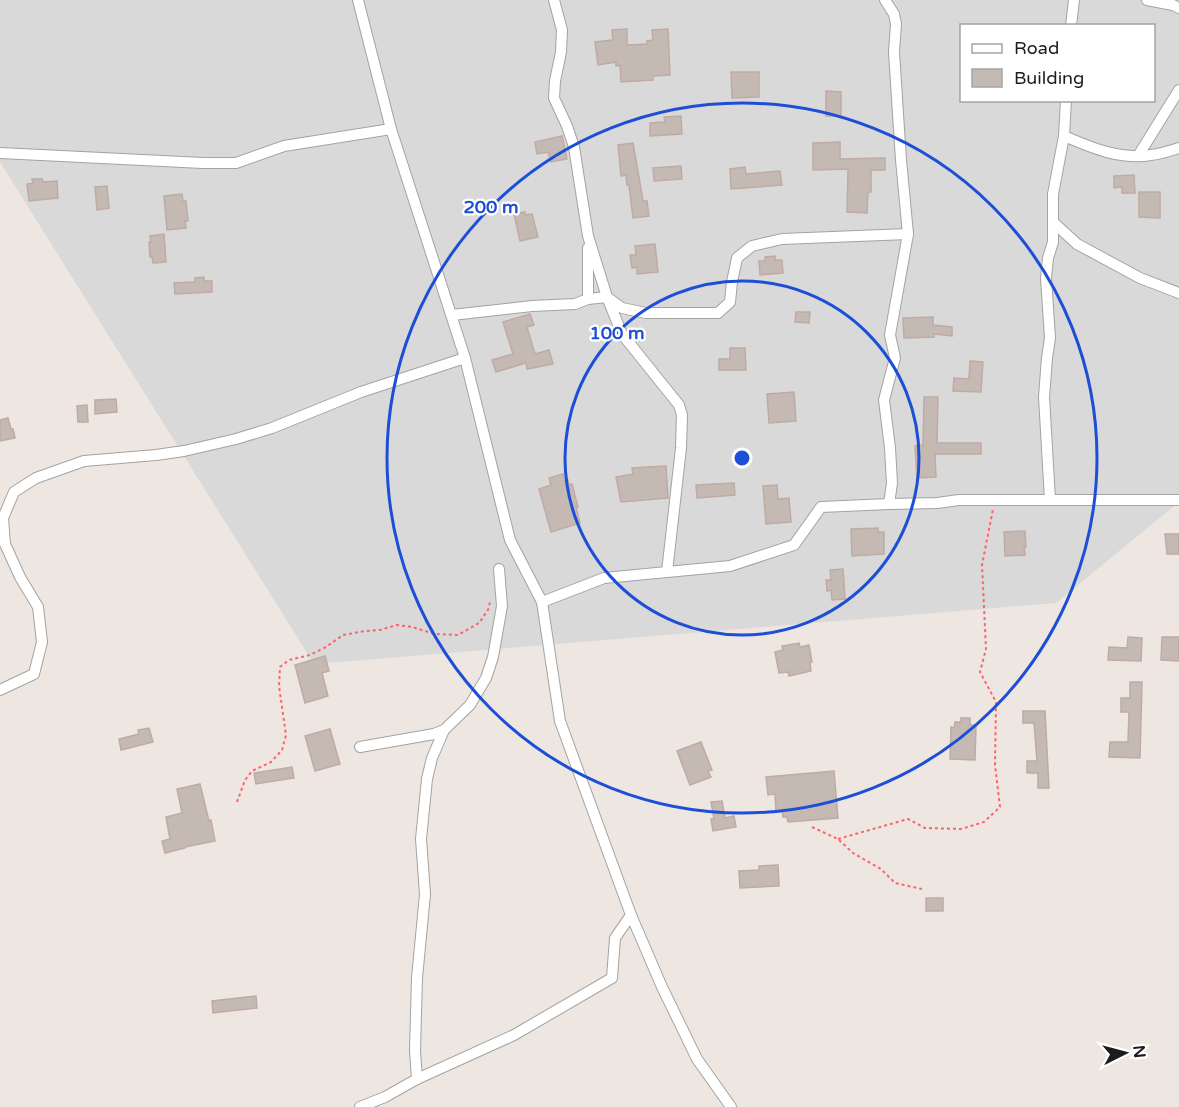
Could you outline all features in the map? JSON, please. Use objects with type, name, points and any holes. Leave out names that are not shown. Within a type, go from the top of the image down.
[{"type":"street","points":[[358,0],[391,129],[465,358],[510,540],[542,602],[560,721],[631,915],[662,987],[697,1059],[730,1107]]},
{"type":"street","points":[[554,0],[562,30],[554,98],[574,147],[588,236],[588,299]]},
{"type":"street","points":[[885,0],[894,14],[896,24],[894,51],[908,234],[890,335],[895,358],[884,400],[891,460],[892,483],[889,504]]},
{"type":"street","points":[[1071,24],[1074,0]]},
{"type":"street","points":[[1147,0],[1179,8]]},
{"type":"street","points":[[1138,156],[1179,90]]},
{"type":"street","points":[[1050,500],[1044,397],[1050,338],[1046,278],[1048,258],[1053,242],[1053,194],[1064,136],[1066,102]]},
{"type":"street","points":[[0,153],[237,163],[284,146],[391,129]]},
{"type":"street","points":[[1064,136],[1119,156],[1150,156],[1179,148]]},
{"type":"street","points":[[1053,222],[1077,244],[1140,278],[1179,293]]},
{"type":"street","points":[[452,315],[532,306],[575,304],[588,299],[608,297],[622,308],[646,313],[718,313],[730,302],[737,258],[752,246],[782,239],[908,234]]},
{"type":"street","points":[[588,236],[622,334],[679,405],[682,415],[681,448],[667,572]]},
{"type":"street","points":[[0,690],[34,674],[42,642],[38,607],[20,577],[5,544],[3,518],[14,492],[36,478],[84,461],[184,451],[263,431],[362,392],[465,358]]},
{"type":"street","points":[[542,602],[604,578],[730,566],[794,545],[821,507],[937,503],[958,500],[1179,500]]},
{"type":"street","points":[[360,747],[434,734],[444,730],[470,705],[486,678],[493,657],[502,606],[499,568]]},
{"type":"street","points":[[417,1079],[415,1051],[417,978],[425,894],[420,840],[427,779],[432,758],[444,730]]},
{"type":"street","points":[[360,1107],[514,1035],[612,978],[615,938],[631,915]]},
{"type":"path","points":[[838,840],[908,819],[926,828],[961,828],[984,822],[1000,807],[995,765],[996,702],[980,672],[986,649],[982,565],[994,501]]},
{"type":"path","points":[[237,802],[245,780],[252,771],[271,762],[282,750],[286,735],[279,686],[280,667],[289,660],[310,655],[326,647],[343,635],[365,631],[398,626],[412,627],[435,634],[458,635],[479,623],[488,610],[492,595]]},
{"type":"path","points":[[812,827],[838,840],[853,853],[881,869],[895,883],[922,888]]},
{"type":"shaded area","points":[[0,0],[1179,0],[1179,502],[1056,603],[314,664],[0,162]]},
{"type":"building","points":[[627,29],[627,45],[647,44],[647,41],[653,40],[652,30],[668,29],[670,75],[653,76],[653,80],[621,82],[620,65],[616,66],[616,62],[598,65],[595,42],[613,40],[612,30]]},
{"type":"building","points":[[731,72],[759,72],[759,97],[732,98]]},
{"type":"building","points":[[826,91],[841,92],[841,116],[826,116]]},
{"type":"building","points":[[681,116],[682,134],[650,136],[650,123],[665,122],[664,117]]},
{"type":"building","points":[[562,136],[567,159],[551,162],[548,152],[537,154],[535,142]]},
{"type":"building","points":[[840,142],[840,159],[885,158],[885,170],[871,170],[871,192],[868,192],[867,213],[847,212],[848,169],[813,170],[813,143]]},
{"type":"building","points":[[633,143],[643,201],[647,201],[649,216],[633,218],[629,185],[627,185],[626,175],[621,176],[618,145]]},
{"type":"building","points":[[681,166],[682,179],[654,181],[653,168]]},
{"type":"building","points":[[745,167],[746,174],[780,171],[782,185],[731,189],[730,169]]},
{"type":"building","points":[[1134,175],[1135,193],[1122,193],[1122,187],[1114,188],[1114,176]]},
{"type":"building","points":[[32,179],[42,179],[43,182],[57,181],[58,198],[29,201],[27,184],[33,183]]},
{"type":"building","points":[[107,186],[109,208],[97,210],[95,187]]},
{"type":"building","points":[[1139,192],[1160,192],[1160,218],[1139,217]]},
{"type":"building","points":[[182,194],[183,201],[186,201],[188,221],[185,221],[186,228],[167,230],[164,196]]},
{"type":"building","points":[[525,212],[525,215],[532,214],[538,237],[520,241],[514,214]]},
{"type":"building","points":[[164,234],[166,262],[153,263],[150,257],[150,236]]},
{"type":"building","points":[[655,244],[658,272],[637,274],[637,267],[632,268],[630,255],[636,255],[635,246]]},
{"type":"building","points":[[775,256],[775,260],[782,260],[783,273],[760,275],[759,261],[765,261],[765,257]]},
{"type":"building","points":[[204,277],[204,281],[212,281],[212,292],[175,294],[174,283],[195,282],[195,278]]},
{"type":"building","points":[[796,312],[810,312],[809,323],[795,322]]},
{"type":"building","points":[[530,314],[534,325],[527,327],[535,354],[549,350],[553,364],[527,369],[526,363],[496,372],[492,360],[513,354],[503,322]]},
{"type":"building","points":[[933,317],[933,325],[952,327],[952,336],[934,334],[934,337],[904,338],[903,318]]},
{"type":"building","points":[[730,348],[745,348],[746,370],[719,370],[719,359],[730,359]]},
{"type":"building","points":[[970,361],[983,362],[981,392],[953,391],[954,378],[969,379]]},
{"type":"building","points":[[794,392],[796,421],[769,423],[767,394]]},
{"type":"building","points":[[924,397],[938,397],[937,443],[981,443],[981,454],[935,454],[936,477],[917,478],[915,446],[923,445]]},
{"type":"building","points":[[116,399],[117,412],[95,414],[95,400]]},
{"type":"building","points":[[87,405],[88,422],[78,422],[77,406]]},
{"type":"building","points":[[8,418],[15,438],[0,441],[0,420]]},
{"type":"building","points":[[666,466],[668,498],[621,502],[616,477],[633,474],[632,468]]},
{"type":"building","points":[[563,474],[564,481],[568,480],[569,485],[572,484],[580,523],[551,532],[539,489],[551,485],[549,478]]},
{"type":"building","points":[[734,483],[735,495],[697,498],[696,485]]},
{"type":"building","points":[[777,485],[778,499],[789,498],[791,522],[766,524],[763,486]]},
{"type":"building","points":[[878,528],[878,532],[884,532],[884,554],[852,556],[851,529]]},
{"type":"building","points":[[1025,531],[1025,555],[1005,556],[1004,532]]},
{"type":"building","points":[[1165,534],[1179,534],[1179,554],[1167,554]]},
{"type":"building","points":[[843,569],[845,599],[832,600],[831,590],[827,591],[826,580],[831,580],[830,570]]},
{"type":"building","points":[[1128,637],[1142,638],[1141,661],[1108,660],[1109,647],[1127,648]]},
{"type":"building","points":[[1162,637],[1179,637],[1179,661],[1161,660]]},
{"type":"building","points":[[799,643],[800,647],[809,645],[811,671],[789,676],[788,672],[779,673],[775,652],[783,650],[782,646]]},
{"type":"building","points":[[325,656],[329,671],[322,673],[328,696],[305,703],[295,665]]},
{"type":"building","points":[[1130,682],[1142,682],[1140,758],[1109,757],[1110,742],[1128,742],[1129,712],[1121,712],[1121,698],[1130,698]]},
{"type":"building","points":[[1023,711],[1045,711],[1049,788],[1038,788],[1038,773],[1027,773],[1027,761],[1037,761],[1034,723],[1023,723]]},
{"type":"building","points":[[961,718],[970,718],[970,725],[976,725],[975,760],[950,759],[951,727],[954,728],[955,722],[961,722]]},
{"type":"building","points":[[149,728],[153,742],[121,750],[119,739],[139,734],[138,730]]},
{"type":"building","points":[[330,729],[340,764],[315,771],[305,736]]},
{"type":"building","points":[[701,742],[712,770],[708,771],[711,777],[690,785],[677,751]]},
{"type":"building","points":[[292,767],[294,778],[256,784],[254,773]]},
{"type":"building","points":[[834,771],[838,818],[788,822],[787,817],[783,817],[782,811],[776,812],[775,794],[768,795],[766,777]]},
{"type":"building","points":[[200,784],[215,841],[165,853],[162,841],[170,839],[166,817],[182,813],[177,789]]},
{"type":"building","points":[[722,801],[725,818],[734,816],[736,827],[713,831],[711,819],[714,819],[711,802]]},
{"type":"building","points":[[778,865],[779,886],[740,888],[739,871],[759,870],[759,866]]},
{"type":"building","points":[[926,898],[943,898],[943,911],[926,911]]},
{"type":"building","points":[[256,996],[257,1008],[213,1013],[212,1001]]}]
